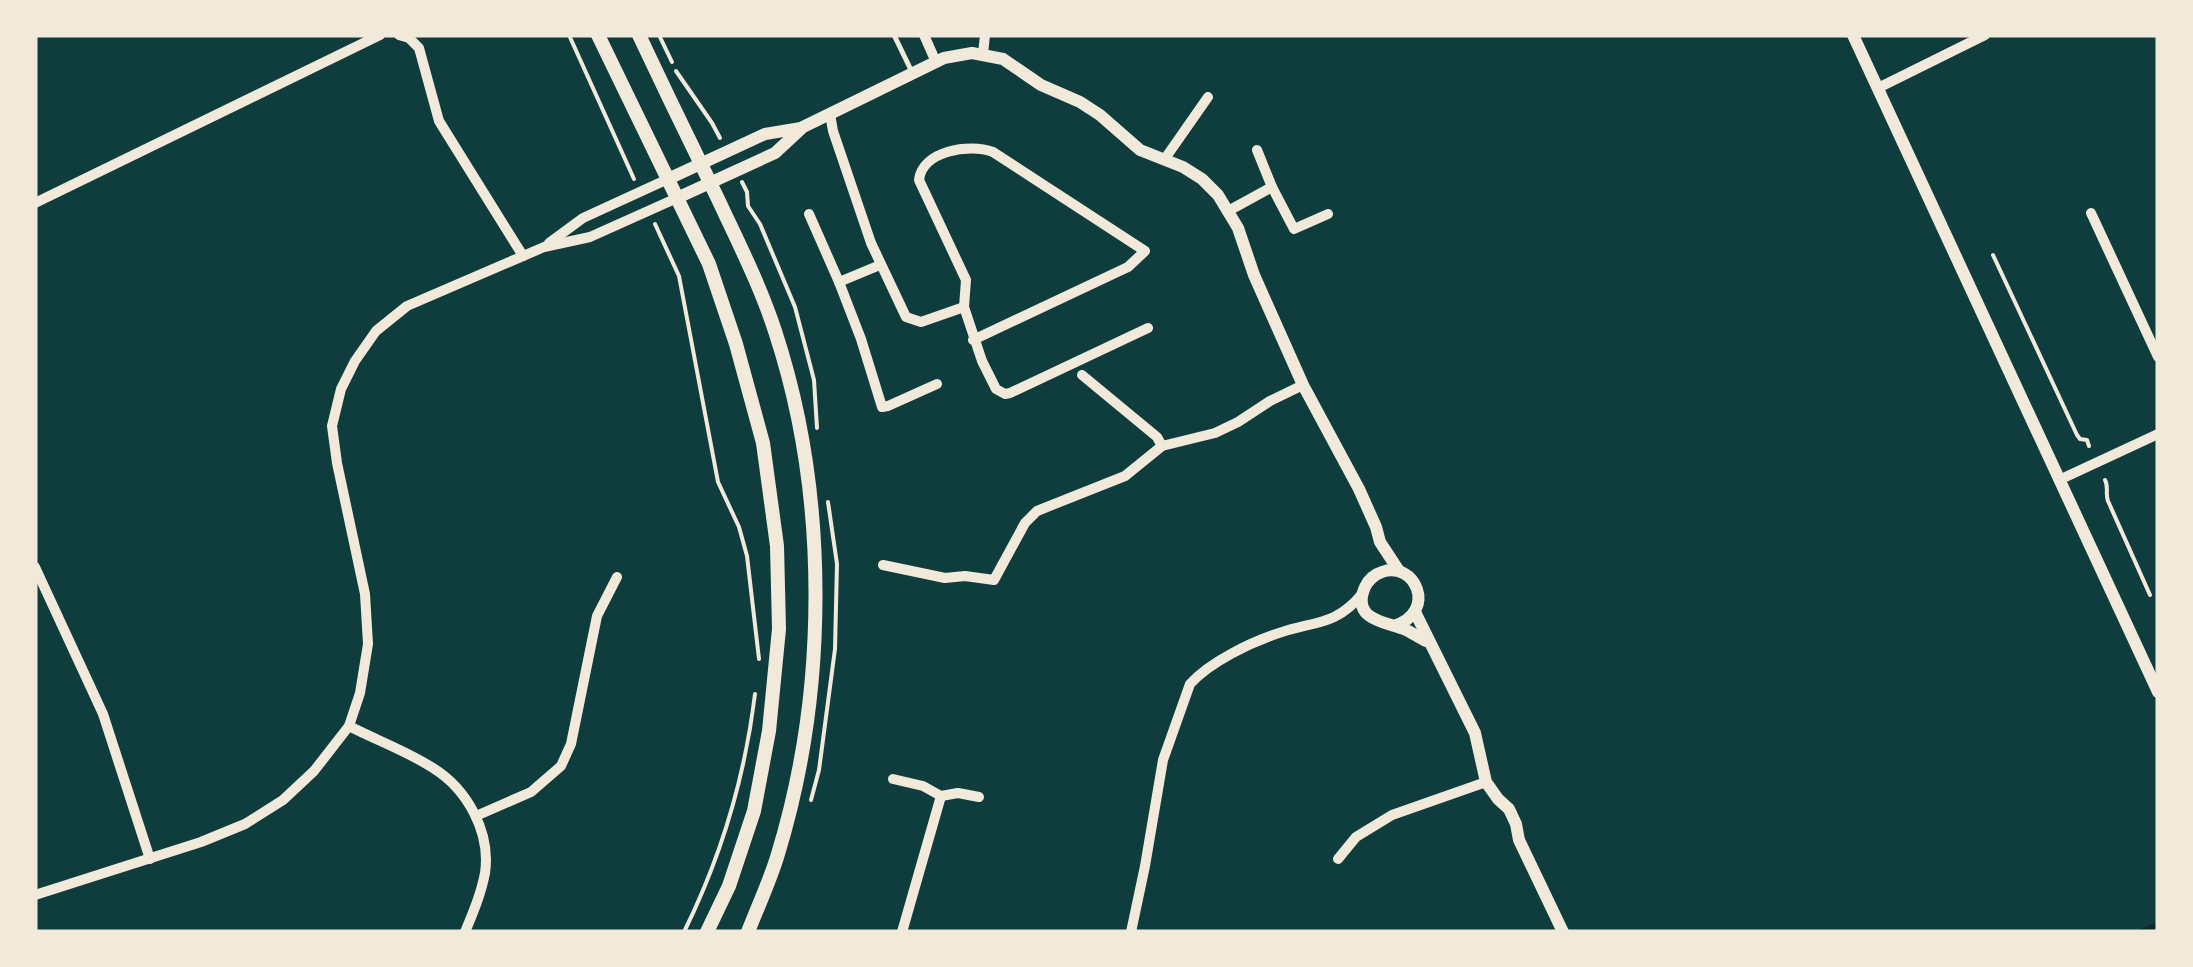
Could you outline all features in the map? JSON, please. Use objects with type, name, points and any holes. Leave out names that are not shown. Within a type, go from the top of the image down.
[{"type":"main road","points":[[598,35],[709,264],[763,443],[777,546],[779,630],[769,731],[754,811],[708,932]]},
{"type":"main road","points":[[638,35],[753,273],[793,397],[809,485],[816,556],[808,720],[778,856],[748,932]]},
{"type":"street","points":[[35,203],[380,35]]},
{"type":"street","points":[[924,35],[936,62]]},
{"type":"street","points":[[983,54],[986,35]]},
{"type":"street","points":[[1853,35],[2158,692]]},
{"type":"street","points":[[1878,88],[1985,35]]},
{"type":"street","points":[[406,36],[418,48],[439,121],[523,256]]},
{"type":"street","points":[[35,895],[202,842],[244,824],[283,800],[314,771],[349,726],[360,693],[368,644],[366,594],[336,463],[332,426],[341,389],[376,331],[407,306],[544,247],[590,237],[774,154],[803,128],[957,55],[983,54],[1003,59],[1041,85],[1080,102],[1100,114],[1140,150],[1202,179],[1230,210],[1254,276],[1303,385],[1359,489],[1380,542],[1399,572]]},
{"type":"street","points":[[1164,160],[1208,98]]},
{"type":"street","points":[[830,114],[880,265],[902,311],[911,320],[928,320],[964,307]]},
{"type":"street","points":[[544,247],[583,218],[700,164],[766,134],[803,128]]},
{"type":"street","points":[[974,340],[1128,266],[1145,251],[992,152],[965,148],[932,160],[919,174],[966,280],[964,307],[974,340],[996,389],[1004,394],[1148,328]]},
{"type":"street","points":[[1257,150],[1294,229],[1328,214]]},
{"type":"street","points":[[1230,210],[1272,186]]},
{"type":"street","points":[[2090,213],[2158,356]]},
{"type":"street","points":[[809,214],[861,340],[882,407],[937,384]]},
{"type":"street","points":[[839,282],[880,265]]},
{"type":"street","points":[[1082,375],[1162,446]]},
{"type":"street","points":[[883,565],[945,578],[994,580],[1025,523],[1037,511],[1125,476],[1162,446],[1215,434],[1303,385]]},
{"type":"street","points":[[2059,480],[2158,434]]},
{"type":"street","points":[[1131,932],[1162,760],[1190,684],[1214,664],[1273,635],[1342,614],[1373,576],[1380,542]]},
{"type":"street","points":[[35,567],[103,714],[150,858]]},
{"type":"street","points":[[1373,576],[1390,570],[1399,572],[1417,590],[1415,612],[1406,622],[1394,626]]},
{"type":"street","points":[[476,816],[531,792],[560,766],[571,744],[597,616],[617,577]]},
{"type":"street","points":[[1363,592],[1366,611],[1379,624],[1404,629],[1428,642]]},
{"type":"street","points":[[1415,612],[1474,734],[1486,782],[1509,809],[1519,840],[1562,932]]},
{"type":"street","points":[[1342,614],[1372,618]]},
{"type":"street","points":[[349,726],[434,768],[458,789],[476,816],[486,870],[464,932]]},
{"type":"street","points":[[893,779],[923,786],[941,796],[979,797]]},
{"type":"street","points":[[1338,859],[1356,837],[1392,815],[1486,782]]},
{"type":"street","points":[[902,932],[941,796]]},
{"type":"lane","points":[[894,35],[913,73]]},
{"type":"path","points":[[569,35],[640,192]]},
{"type":"path","points":[[659,35],[677,74],[712,123],[727,152]]},
{"type":"path","points":[[736,171],[795,307],[814,380],[818,433]]},
{"type":"path","points":[[648,210],[679,276],[718,482],[747,556],[759,661]]},
{"type":"path","points":[[1993,255],[2076,435],[2090,446]]},
{"type":"path","points":[[2106,480],[2108,502],[2150,595]]},
{"type":"path","points":[[808,808],[819,770],[835,650],[837,564],[826,489]]},
{"type":"path","points":[[684,932],[725,833],[749,740],[755,692]]},
{"type":"waterway","points":[[2141,932],[2158,924]]}]
